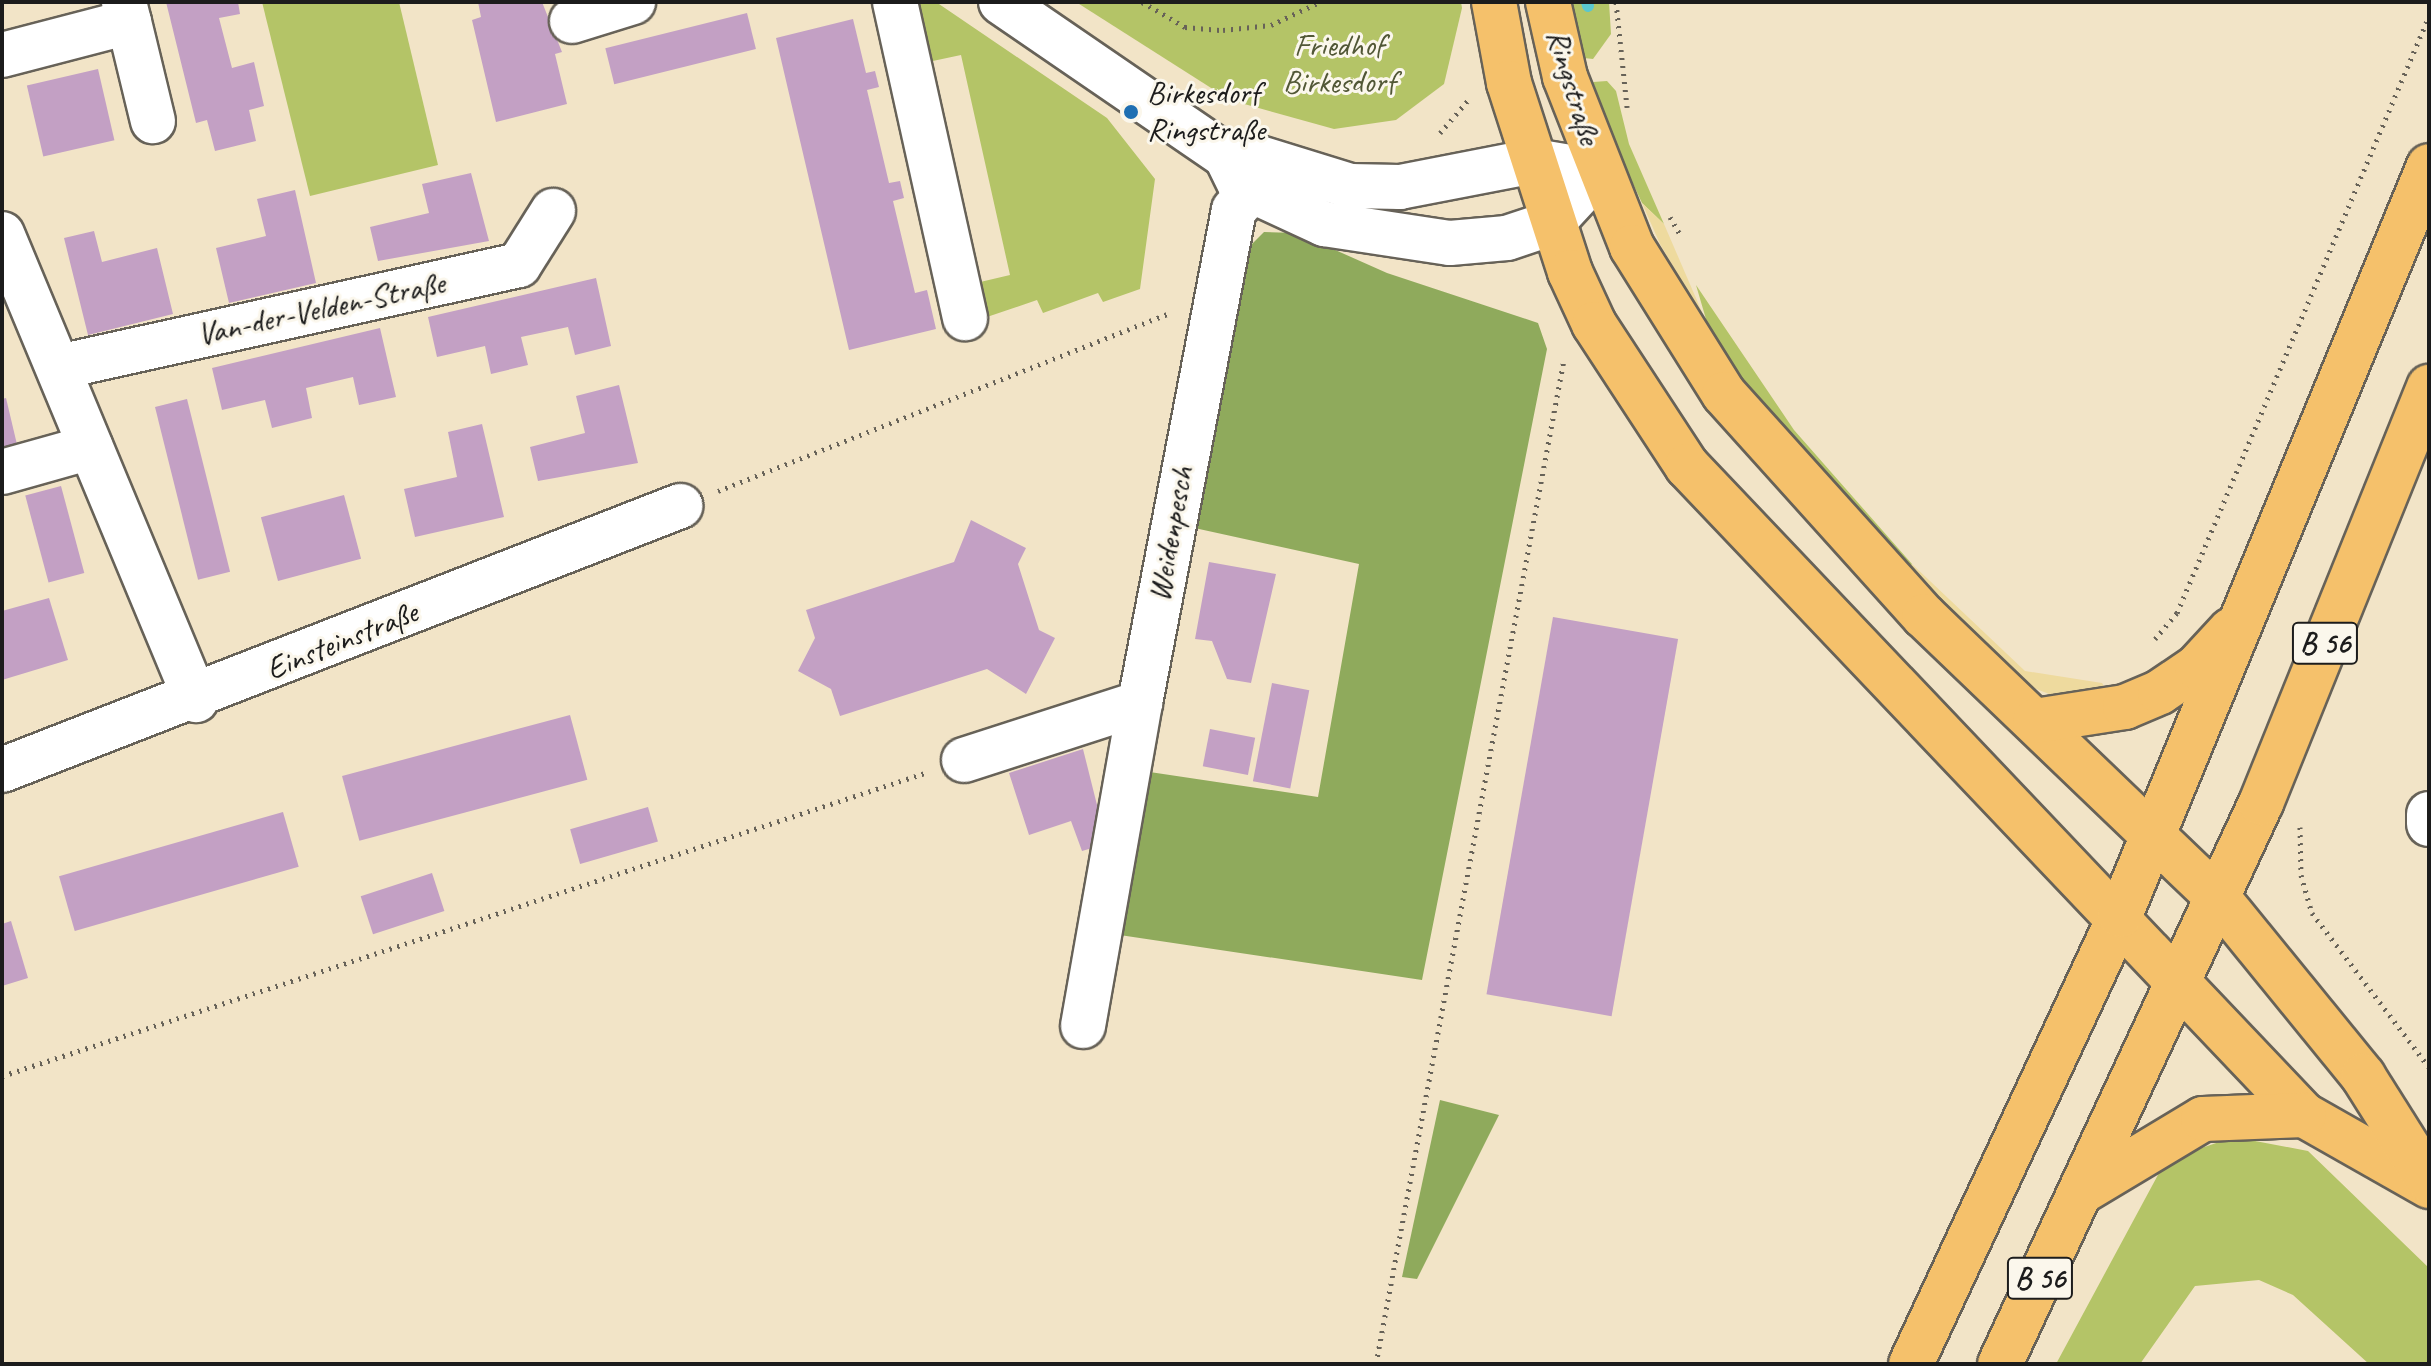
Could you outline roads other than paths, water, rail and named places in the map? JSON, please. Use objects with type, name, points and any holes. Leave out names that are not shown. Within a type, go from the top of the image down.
[{"type":"main road","name":"Ringstraße","points":[[1494,2],[1509,83],[1552,223],[1594,324],[1687,466],[1756,546],[2120,915],[2304,1115]]},
{"type":"main road","name":"Ringstraße","points":[[1548,2],[1599,172],[1670,315],[1764,445],[1924,616],[2218,898],[2363,1076],[2429,1184]]},
{"type":"main road","name":"B 56","points":[[1911,1364],[2120,915],[2429,166]]},
{"type":"main road","name":"B 56","points":[[2000,1364],[2261,803],[2429,387]]},
{"type":"main road","points":[[2035,721],[2125,707],[2160,692],[2197,667],[2246,613]]},
{"type":"main road","points":[[2081,1193],[2163,1137],[2203,1119],[2304,1115],[2429,1184]]},
{"type":"street","points":[[572,21],[633,2]]},
{"type":"street","points":[[895,2],[965,318]]},
{"type":"street","points":[[1001,2],[1226,156],[1240,185],[1263,178],[1400,187],[1534,161],[1599,172]]},
{"type":"street","points":[[2,55],[126,12],[153,121]]},
{"type":"street","points":[[1263,178],[1324,224],[1450,243],[1507,238],[1552,223],[1599,172]]},
{"type":"street","name":"Weidenpesch","points":[[1083,1026],[1214,296],[1234,210],[1263,178]]},
{"type":"street","name":"Van-der-Velden-Straße","points":[[59,367],[519,265],[553,211]]},
{"type":"street","points":[[6,253],[59,367],[196,700]]},
{"type":"street","points":[[2,472],[91,447]]},
{"type":"street","name":"Einsteinstraße","points":[[2,770],[196,700],[680,506]]},
{"type":"street","points":[[964,760],[1140,703]]},
{"type":"street","points":[[2429,814],[2429,824]]},
{"type":"waterway","points":[[1587,2],[1588,6]]},
{"type":"place","name":"Birkesdorf Ringstraße","points":[[1131,112]]},
{"type":"park label","name":"Friedhof Birkesdorf","points":[[1339,64]]}]
